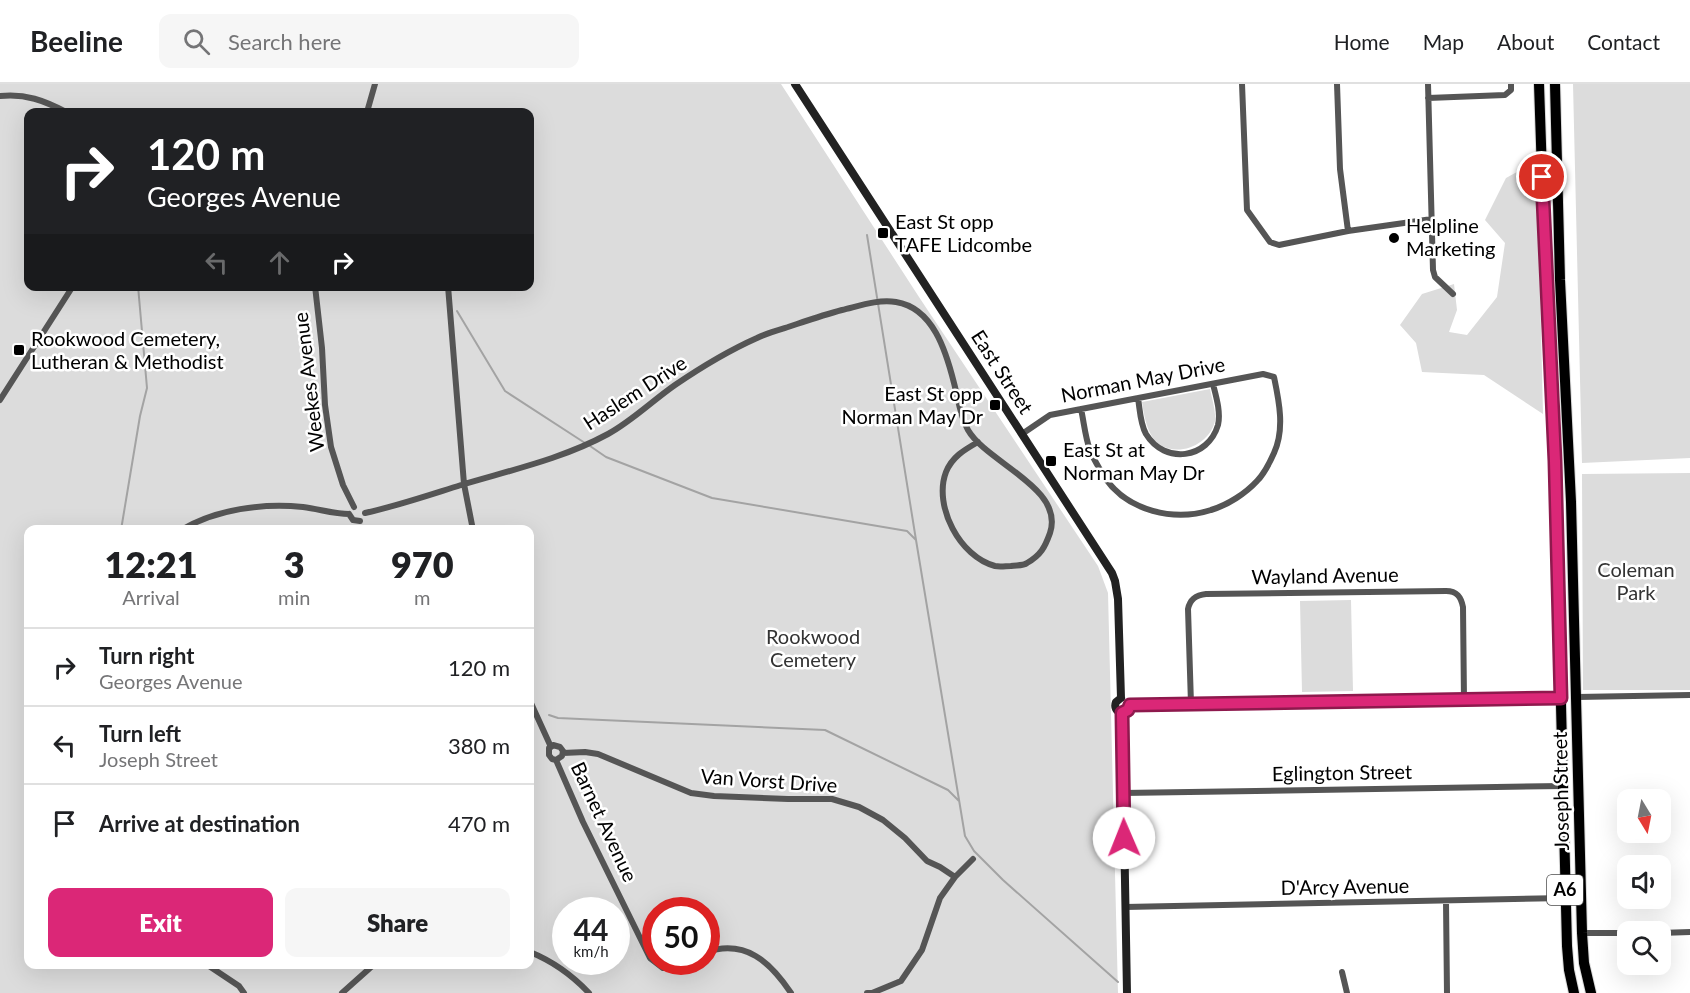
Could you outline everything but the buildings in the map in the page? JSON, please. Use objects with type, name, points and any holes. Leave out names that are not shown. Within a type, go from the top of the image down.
[{"type":"highway","name":"Joseph Street","points":[[1539,84],[1555,461],[1565,898],[1568,964],[1574,993]]},
{"type":"highway","name":"Joseph Street","points":[[1555,84],[1560,280],[1571,490],[1582,933],[1584,963],[1591,993]]},
{"type":"highway","points":[[1561,698],[1577,697]]},
{"type":"main road","name":"East Street","points":[[795,84],[1107,565],[1115,581],[1118,599],[1121,698]]},
{"type":"main road","points":[[1130,705],[1561,698]]},
{"type":"main road","points":[[1122,713],[1116,710],[1117,700],[1126,699],[1130,705]]},
{"type":"main road","points":[[1122,713],[1128,710],[1130,705]]},
{"type":"main road","points":[[1122,713],[1127,993]]},
{"type":"street","points":[[369,108],[375,84]]},
{"type":"street","points":[[1242,84],[1247,210],[1269,242],[1279,245],[1348,231],[1432,219]]},
{"type":"street","points":[[1337,84],[1340,169],[1348,231]]},
{"type":"street","points":[[1428,84],[1433,270],[1435,276],[1453,294]]},
{"type":"street","points":[[1428,98],[1505,95],[1511,90],[1511,84]]},
{"type":"street","points":[[0,96],[31,97],[58,108]]},
{"type":"street","points":[[0,399],[70,291]]},
{"type":"street","name":"Weekes Avenue","points":[[316,291],[325,405],[331,447],[343,485],[354,507]]},
{"type":"street","points":[[448,291],[464,484],[472,525]]},
{"type":"street","name":"Haslem Drive","points":[[365,513],[546,461],[581,447],[621,426],[675,385],[758,337],[820,315],[868,303],[897,302],[911,306],[925,316],[948,358],[962,416],[969,431],[978,442]]},
{"type":"street","name":"Norman May Drive","points":[[1022,434],[1050,415],[1081,409],[1138,398],[1213,384],[1263,374],[1274,377],[1281,421],[1275,451],[1259,479],[1240,495],[1212,510],[1181,515],[1151,511],[1126,499],[1106,479],[1090,451],[1081,409]]},
{"type":"street","points":[[1138,398],[1146,434],[1161,449],[1171,454],[1183,454],[1196,451],[1214,435],[1218,423],[1218,407],[1213,384]]},
{"type":"street","points":[[978,442],[993,457],[1022,476],[1047,502],[1053,524],[1043,550],[1025,565],[996,566],[974,556],[959,540],[948,522],[942,496],[946,473],[954,458],[978,442]]},
{"type":"street","points":[[192,525],[215,515],[258,507],[291,506],[350,514]]},
{"type":"street","points":[[350,514],[354,507],[361,507],[365,513],[360,521]]},
{"type":"street","points":[[350,514],[353,520],[360,521]]},
{"type":"street","points":[[360,521],[361,525]]},
{"type":"street","name":"Wayland Avenue","points":[[1191,704],[1188,609],[1192,599],[1206,594],[1455,592],[1461,599],[1463,607],[1464,700]]},
{"type":"street","points":[[1577,697],[1690,695]]},
{"type":"street","name":"Barnet Avenue","points":[[534,710],[551,747]]},
{"type":"street","name":"Barnet Avenue","points":[[556,760],[561,758],[563,753],[556,745],[548,750],[549,755],[556,760],[642,942]]},
{"type":"street","name":"Van Vorst Drive","points":[[563,753],[598,754],[691,793],[714,796],[832,799],[859,807],[884,820],[927,861],[955,877]]},
{"type":"street","name":"Eglington Street","points":[[1123,793],[1563,786]]},
{"type":"street","points":[[867,993],[901,981],[922,950],[940,898],[955,877],[973,860]]},
{"type":"street","name":"D'Arcy Avenue","points":[[1125,907],[1565,898]]},
{"type":"street","points":[[1446,902],[1447,993]]},
{"type":"street","points":[[1671,933],[1690,932]]},
{"type":"street","points":[[1582,933],[1617,933]]},
{"type":"street","points":[[720,950],[737,948],[759,957],[780,977],[791,993]]},
{"type":"street","points":[[534,954],[573,977],[589,993]]},
{"type":"street","points":[[214,969],[239,986],[244,993]]},
{"type":"street","points":[[342,993],[369,969]]},
{"type":"street","points":[[1342,972],[1347,993]]},
{"type":"green space","name":"Rookwood Cemetery","points":[[0,84],[781,84],[1098,566],[1108,593],[1118,993],[0,993]]},
{"type":"green space","points":[[1573,84],[1690,84],[1690,458],[1582,463]]},
{"type":"green space","points":[[1537,161],[1543,414],[1484,375],[1422,372],[1416,343],[1400,325],[1422,294],[1454,284],[1457,310],[1449,332],[1467,335],[1497,297],[1505,243],[1485,220],[1506,178]]},
{"type":"green space","points":[[1210,389],[1215,421],[1207,436],[1193,446],[1175,450],[1155,440],[1147,424],[1142,402]]},
{"type":"green space","name":"Coleman Park","points":[[1690,473],[1690,690],[1583,690],[1582,474]]},
{"type":"green space","points":[[1351,600],[1353,691],[1302,692],[1300,601]]},
{"type":"waterway","points":[[867,235],[916,540]]},
{"type":"waterway","points":[[122,525],[140,416],[147,388],[138,291]]},
{"type":"waterway","points":[[457,311],[505,391],[585,443]]},
{"type":"waterway","points":[[590,446],[606,457],[712,498],[907,531],[916,540],[965,836],[974,851],[1003,880],[1118,982]]},
{"type":"waterway","points":[[549,715],[558,718],[825,730],[948,790],[959,801]]},
{"type":"place","name":"East St opp TAFE Lidcombe","points":[[883,233]]},
{"type":"place","name":"Helpline Marketing","points":[[1394,238]]},
{"type":"place","name":"Rookwood Cemetery, Lutheran & Methodist","points":[[19,350]]},
{"type":"place","name":"East St opp Norman May Dr","points":[[995,405]]},
{"type":"place","name":"East St at Norman May Dr","points":[[1051,461]]},
{"type":"route","points":[[1124,838],[1122,713],[1128,710],[1130,705],[1561,698],[1555,461],[1542,177]]}]
